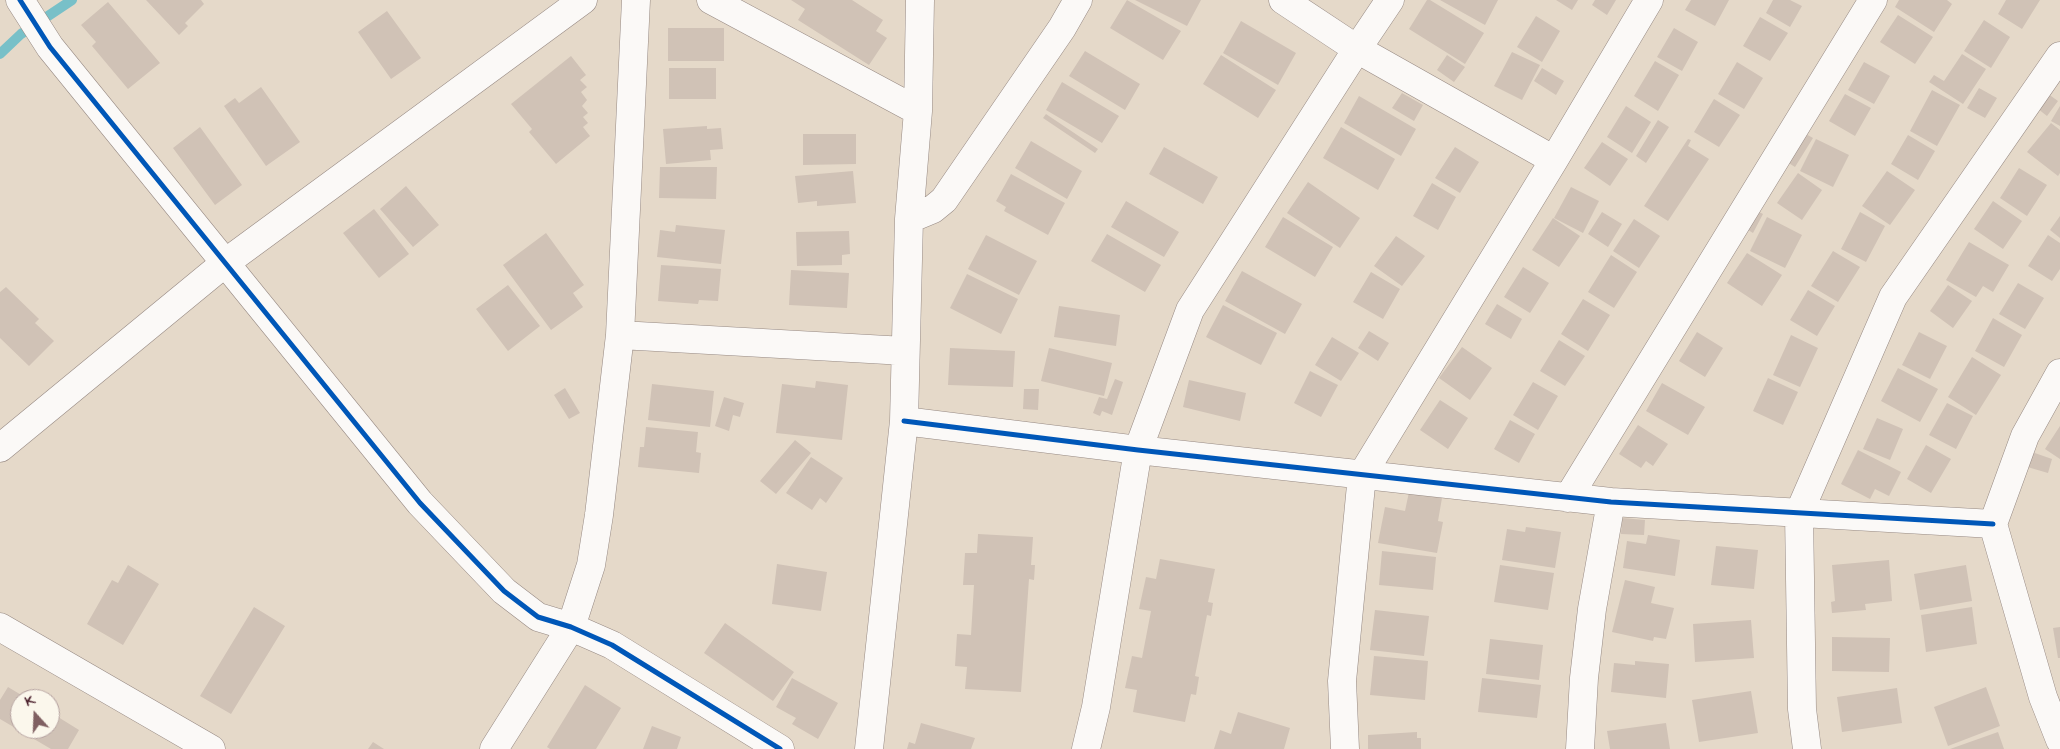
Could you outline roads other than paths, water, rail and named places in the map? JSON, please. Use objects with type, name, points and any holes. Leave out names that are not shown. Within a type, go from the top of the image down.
[{"type":"street","points":[[0,448],[225,262],[583,0]]},
{"type":"street","points":[[494,749],[571,627],[591,565],[599,515],[620,335],[636,0]]},
{"type":"street","points":[[712,0],[918,111]]},
{"type":"street","points":[[869,749],[904,421],[909,219],[918,111],[920,0]]},
{"type":"street","points":[[909,219],[933,209],[944,200],[1062,28],[1078,0]]},
{"type":"street","points":[[1283,0],[1356,49],[1554,160]]},
{"type":"street","points":[[1086,749],[1096,707],[1138,450],[1190,310],[1356,49],[1390,0]]},
{"type":"street","points":[[1345,749],[1342,681],[1362,475],[1649,0]]},
{"type":"street","points":[[1568,498],[1874,0]]},
{"type":"street","points":[[0,8],[19,4],[50,47],[426,509],[504,591],[538,617],[571,627],[612,645],[780,749]]},
{"type":"street","points":[[1807,749],[1802,709],[1799,513],[1893,297],[2060,56]]},
{"type":"street","points":[[620,335],[905,351]]},
{"type":"street","points":[[2060,373],[2025,436],[1993,524],[2043,697],[2060,740]]},
{"type":"street","points":[[904,421],[1138,450],[1568,498],[1993,524]]},
{"type":"street","points":[[1580,749],[1584,678],[1592,609],[1611,502]]},
{"type":"street","points":[[0,627],[211,749]]},
{"type":"waterway","points":[[0,54],[21,34],[72,0]]}]
